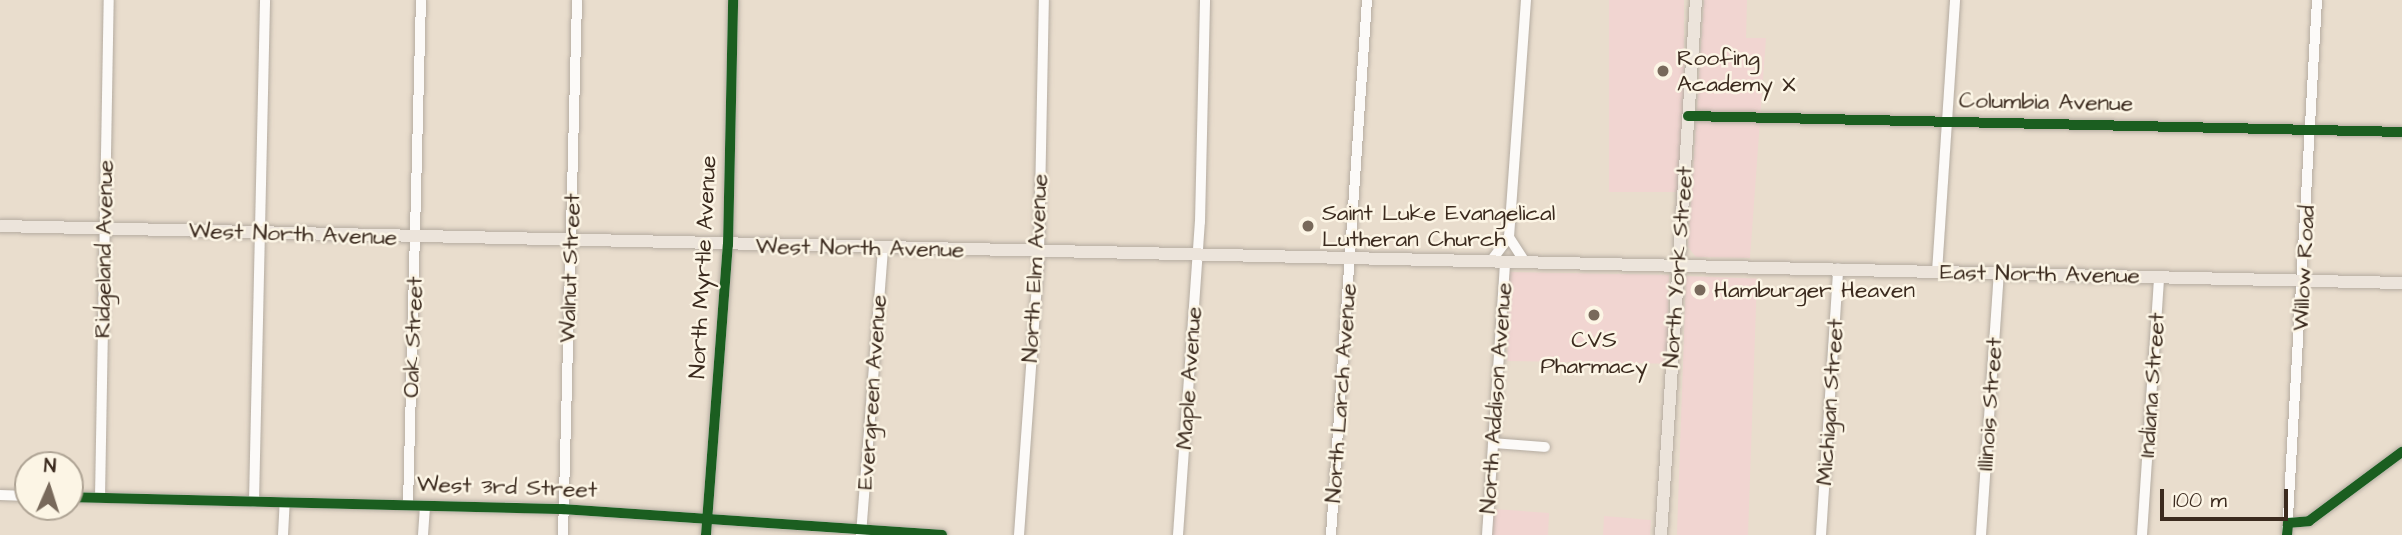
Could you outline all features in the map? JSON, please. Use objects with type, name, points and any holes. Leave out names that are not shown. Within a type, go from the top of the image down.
[{"type":"main road","name":"North York Street","points":[[1661,535],[1696,0]]},
{"type":"main road","name":"West North Avenue","points":[[0,226],[1039,253],[1678,265]]},
{"type":"main road","name":"East North Avenue","points":[[1678,265],[2402,283]]},
{"type":"street","name":"Ridgeland Avenue","points":[[100,498],[109,0]]},
{"type":"street","points":[[254,502],[265,0]]},
{"type":"street","name":"Oak Street","points":[[408,505],[421,0]]},
{"type":"street","name":"Walnut Street","points":[[563,535],[577,0]]},
{"type":"street","name":"North Myrtle Avenue","points":[[706,535],[728,245],[733,0]]},
{"type":"street","name":"North Elm Avenue","points":[[1019,535],[1039,253],[1044,0]]},
{"type":"street","name":"Maple Avenue","points":[[1178,535],[1200,222],[1205,0]]},
{"type":"street","name":"North Larch Avenue","points":[[1331,535],[1367,0]]},
{"type":"street","points":[[1509,237],[1526,0]]},
{"type":"street","points":[[1937,272],[1955,0]]},
{"type":"street","name":"Willow Road","points":[[2287,535],[2304,281],[2317,0]]},
{"type":"street","name":"Columbia Avenue","points":[[1688,116],[2402,132]]},
{"type":"street","name":"North Addison Avenue","points":[[1491,261],[1509,237],[1525,262]]},
{"type":"street","name":"Evergreen Avenue","points":[[861,532],[883,249]]},
{"type":"street","name":"North Addison Avenue","points":[[1487,535],[1505,262]]},
{"type":"street","name":"Michigan Street","points":[[1821,535],[1839,269]]},
{"type":"street","name":"Illinois Street","points":[[1981,535],[1999,273]]},
{"type":"street","name":"Indiana Street","points":[[2143,535],[2159,277]]},
{"type":"street","points":[[1493,443],[1545,447]]},
{"type":"street","points":[[2288,523],[2309,521],[2402,452]]},
{"type":"street","name":"West 3rd Street","points":[[84,497],[564,509],[861,532],[942,535]]},
{"type":"street","points":[[283,535],[285,502]]},
{"type":"street","points":[[423,535],[425,506]]},
{"type":"shaded area","points":[[1609,0],[1684,0],[1684,192],[1609,192]]},
{"type":"shaded area","points":[[1704,0],[1747,0],[1746,38],[1766,38],[1750,258],[1696,257],[1688,247]]},
{"type":"shaded area","points":[[1509,272],[1669,275],[1667,364],[1507,361]]},
{"type":"shaded area","points":[[1686,276],[1757,278],[1748,535],[1677,535]]},
{"type":"shaded area","points":[[1494,509],[1549,513],[1548,535],[1492,535]]},
{"type":"shaded area","points":[[1604,516],[1651,520],[1650,535],[1603,535]]},
{"type":"cycle path","points":[[706,535],[728,245],[733,0]]},
{"type":"cycle path","points":[[1688,116],[2402,132]]},
{"type":"cycle path","points":[[2287,535],[2288,523],[2309,521],[2402,452]]},
{"type":"cycle path","points":[[84,497],[563,509],[942,535]]},
{"type":"place","name":"Roofing Academy X","points":[[1663,71]]},
{"type":"place","name":"Saint Luke Evangelical Lutheran Church","points":[[1308,226]]},
{"type":"place","name":"Hamburger Heaven","points":[[1700,290]]},
{"type":"place","name":"CVS Pharmacy","points":[[1594,315]]}]
